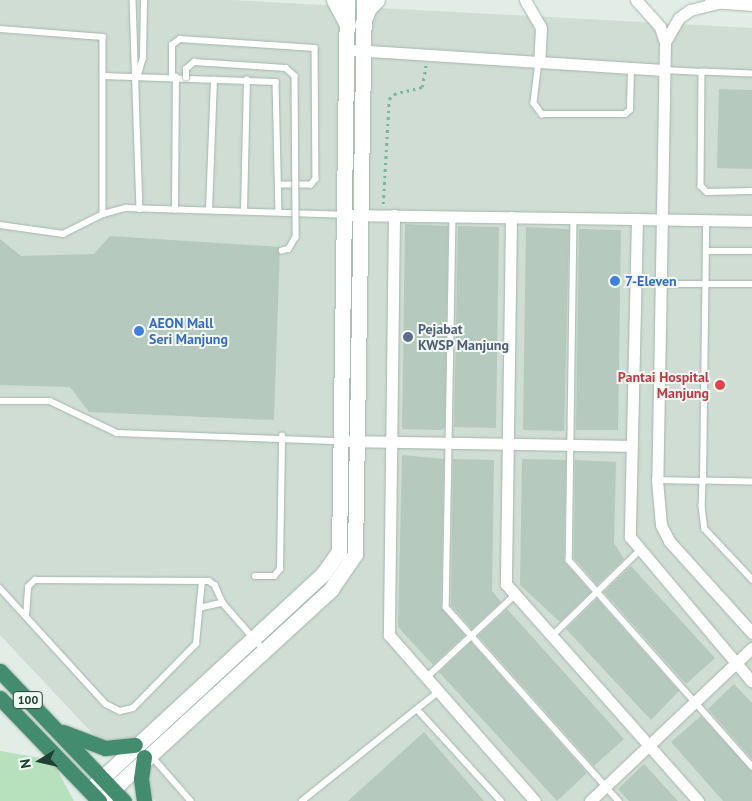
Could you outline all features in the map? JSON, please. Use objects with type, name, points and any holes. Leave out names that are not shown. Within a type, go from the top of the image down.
[{"type":"highway","name":"100","points":[[0,671],[124,801]]},
{"type":"highway","name":"100","points":[[0,698],[96,797]]},
{"type":"highway","points":[[57,730],[105,748],[142,749],[141,779],[144,801]]},
{"type":"street","points":[[334,0],[346,23]]},
{"type":"street","points":[[96,797],[113,789],[142,749],[253,636],[336,559],[341,544],[347,0]]},
{"type":"street","points":[[96,797],[102,777],[142,749],[263,649],[331,589],[352,562],[356,545],[359,441],[362,25],[364,0]]},
{"type":"street","points":[[362,25],[369,8],[377,0]]},
{"type":"street","points":[[525,0],[541,28],[539,62]]},
{"type":"street","points":[[636,0],[660,26],[666,42],[657,480],[661,525],[670,541],[752,633]]},
{"type":"street","points":[[666,42],[678,18],[690,10],[719,0],[752,3]]},
{"type":"street","points":[[345,49],[666,70]]},
{"type":"street","points":[[344,215],[752,221]]},
{"type":"street","points":[[394,215],[387,626],[389,635],[535,801]]},
{"type":"street","points":[[511,217],[506,584],[513,597],[698,801]]},
{"type":"street","points":[[637,219],[630,446],[630,537],[639,551],[752,682]]},
{"type":"street","points":[[343,441],[509,446],[630,446]]},
{"type":"street","points":[[590,801],[752,648]]},
{"type":"lane","points":[[133,0],[138,76],[140,209]]},
{"type":"lane","points":[[138,76],[143,58],[144,0]]},
{"type":"lane","points":[[0,30],[97,34],[104,42],[103,214]]},
{"type":"lane","points":[[175,210],[172,45],[180,38],[314,48],[316,179],[311,185],[279,185]]},
{"type":"lane","points":[[186,78],[186,69],[194,62],[286,68],[295,76],[296,237],[288,250],[282,251]]},
{"type":"lane","points":[[539,62],[534,103],[542,114],[626,114],[630,110],[631,68]]},
{"type":"lane","points":[[666,70],[752,74]]},
{"type":"lane","points":[[702,72],[703,190],[752,192]]},
{"type":"lane","points":[[103,76],[272,80],[278,85],[278,212]]},
{"type":"lane","points":[[209,210],[214,80]]},
{"type":"lane","points":[[244,211],[247,80]]},
{"type":"lane","points":[[0,225],[63,234],[103,214],[140,209],[344,215]]},
{"type":"lane","points":[[453,216],[446,607],[469,636],[619,801]]},
{"type":"lane","points":[[574,217],[569,560],[595,592],[752,766]]},
{"type":"lane","points":[[706,220],[703,481],[705,529],[752,579]]},
{"type":"lane","points":[[706,250],[752,251]]},
{"type":"lane","points":[[662,284],[752,284]]},
{"type":"lane","points":[[0,401],[50,401],[117,433],[282,436],[343,441]]},
{"type":"lane","points":[[254,576],[274,576],[280,569],[282,436]]},
{"type":"lane","points":[[657,480],[752,482]]},
{"type":"lane","points":[[550,637],[639,551]]},
{"type":"lane","points":[[26,617],[28,587],[35,580],[202,580],[215,585],[223,603],[263,649]]},
{"type":"lane","points":[[0,588],[106,704],[120,711],[134,708],[196,644],[202,608],[202,580]]},
{"type":"lane","points":[[426,678],[513,597]]},
{"type":"lane","points":[[202,608],[223,603]]},
{"type":"lane","points":[[302,801],[418,710],[438,692]]},
{"type":"lane","points":[[418,710],[501,801]]},
{"type":"lane","points":[[142,749],[191,801]]},
{"type":"path","points":[[381,216],[389,99],[394,94],[422,87],[427,55]]},
{"type":"shaded area","points":[[0,0],[232,0],[752,28],[752,801],[156,801],[0,635]]},
{"type":"green space","points":[[0,751],[52,760],[74,801],[0,801]]},
{"type":"building","points":[[719,89],[752,90],[752,169],[717,168]]},
{"type":"building","points":[[405,224],[448,226],[445,427],[441,430],[402,429]]},
{"type":"building","points":[[458,226],[499,227],[496,428],[454,427]]},
{"type":"building","points":[[526,227],[569,229],[564,431],[523,430]]},
{"type":"building","points":[[579,229],[621,230],[618,430],[576,430]]},
{"type":"building","name":"AEON Mall Seri Manjung","points":[[110,236],[280,247],[274,420],[89,412],[70,387],[0,385],[0,239],[21,256],[94,254]]},
{"type":"building","points":[[402,455],[444,459],[441,607],[465,635],[433,665],[398,627]]},
{"type":"building","points":[[453,459],[494,460],[492,591],[501,602],[472,629],[451,605]]},
{"type":"building","points":[[522,459],[566,460],[564,561],[591,592],[560,622],[520,585]]},
{"type":"building","points":[[575,460],[616,462],[614,543],[624,559],[597,585],[574,558]]},
{"type":"building","points":[[631,566],[715,658],[686,684],[604,592]]},
{"type":"building","points":[[597,599],[679,691],[651,720],[566,629]]},
{"type":"building","points":[[507,609],[624,739],[594,766],[478,636]]},
{"type":"building","points":[[471,642],[587,773],[557,801],[439,672]]},
{"type":"building","points":[[734,684],[752,703],[752,759],[708,709]]},
{"type":"building","points":[[701,716],[752,771],[752,801],[723,801],[671,742]]},
{"type":"building","points":[[424,732],[484,801],[348,801]]},
{"type":"building","points":[[644,764],[678,801],[629,801],[618,789]]},
{"type":"place","name":"7-Eleven","points":[[615,281]]},
{"type":"place","name":"AEON Mall Seri Manjung","points":[[139,331]]},
{"type":"place","name":"Pejabat KWSP Manjung","points":[[408,337]]},
{"type":"place","name":"Pantai Hospital Manjung","points":[[720,385]]}]
